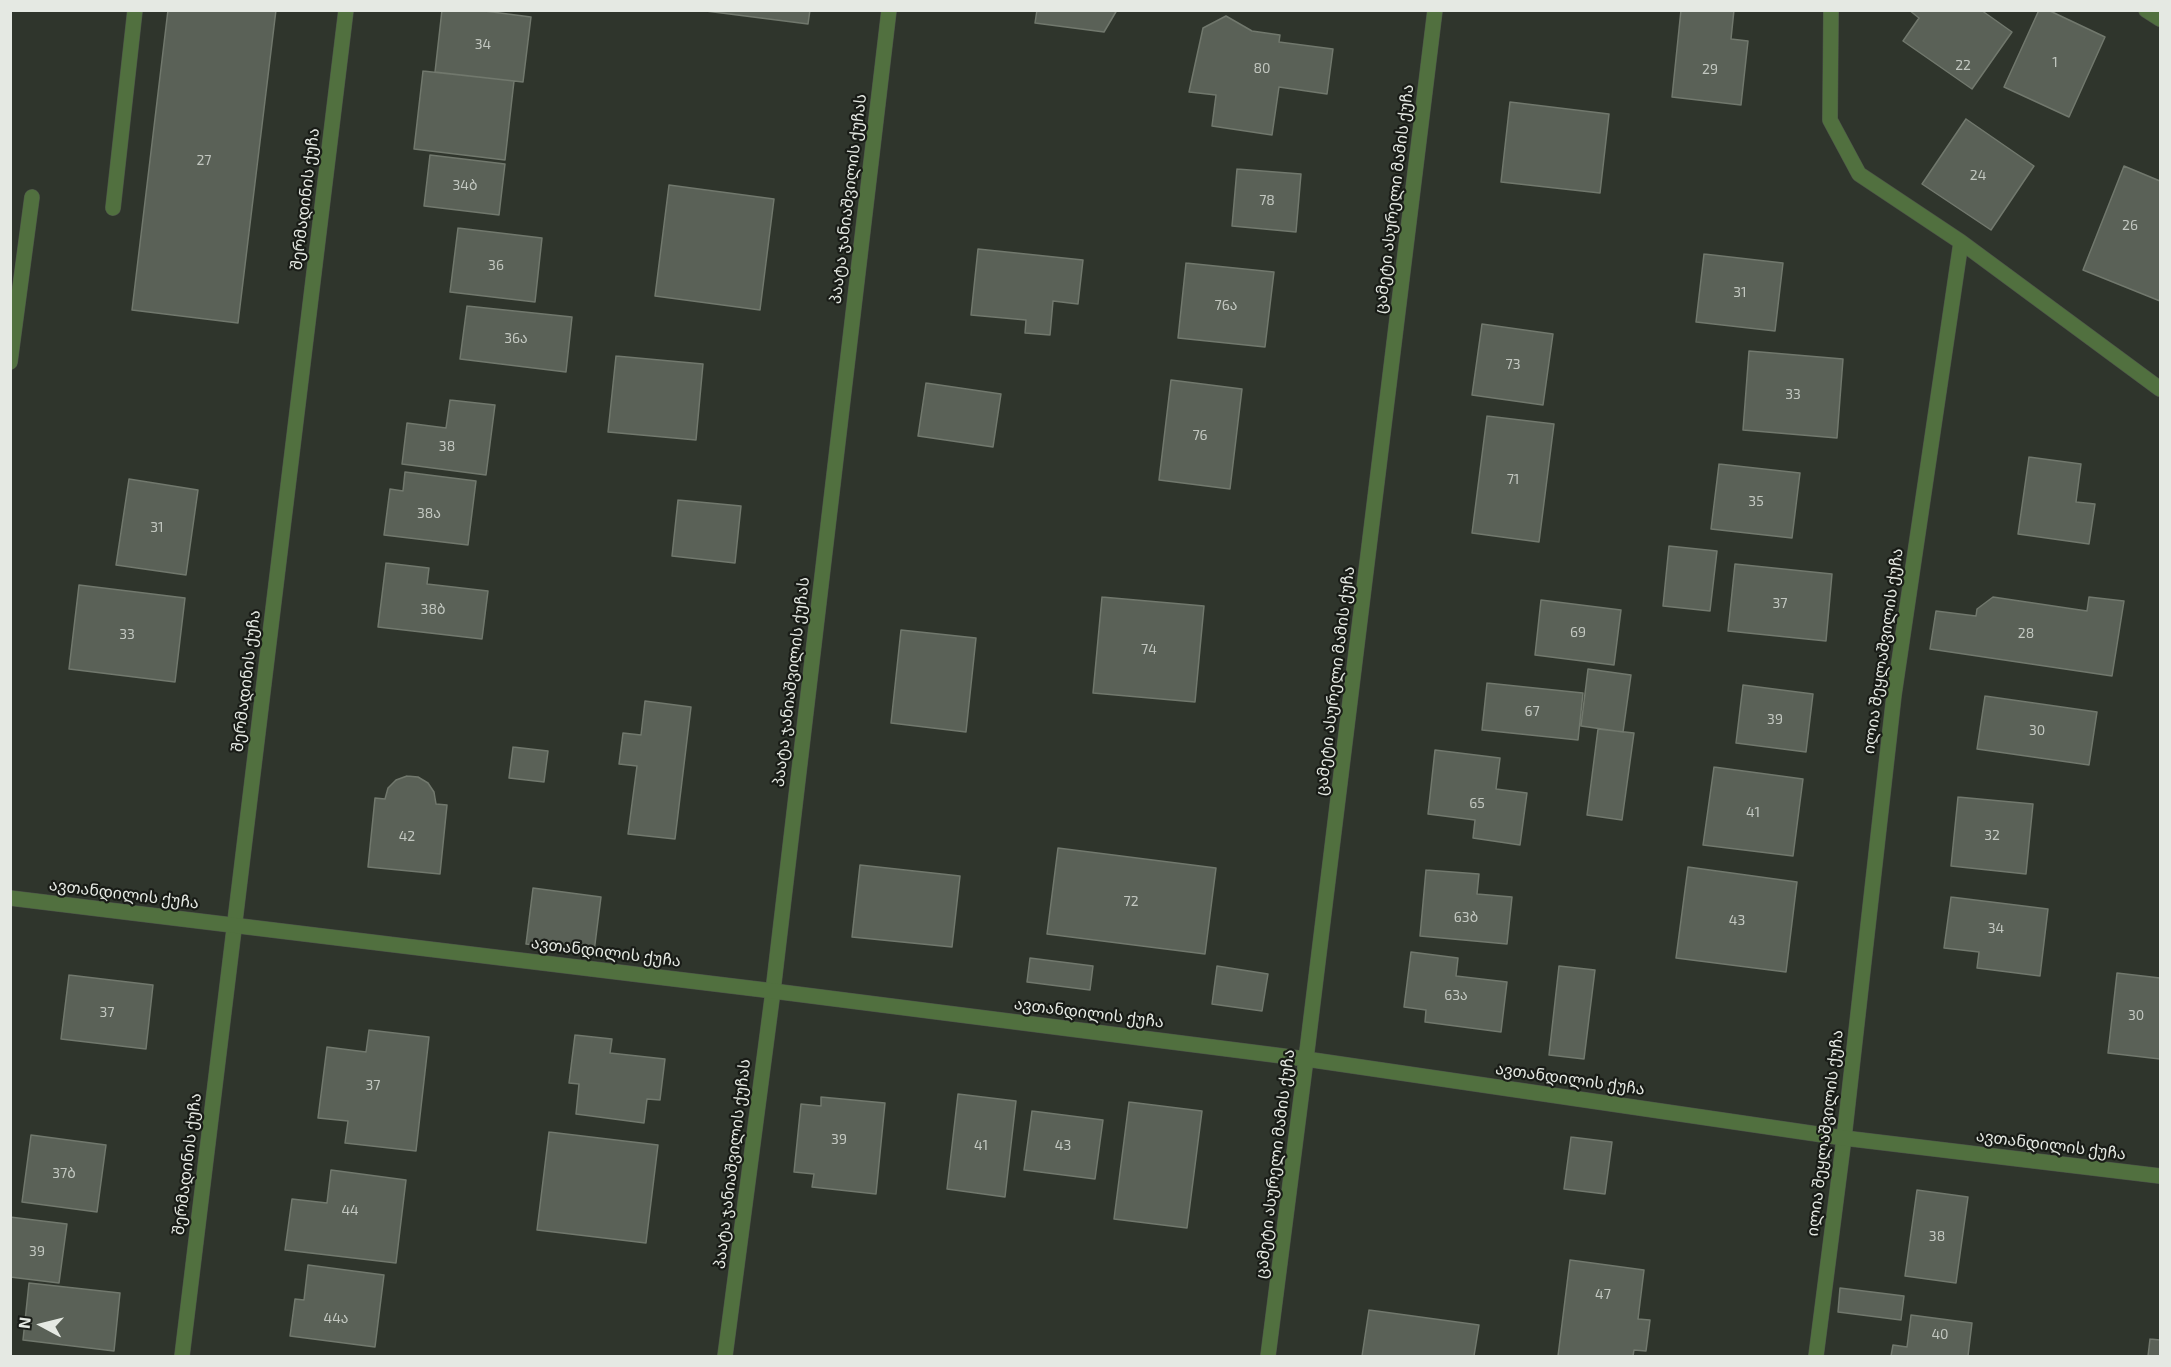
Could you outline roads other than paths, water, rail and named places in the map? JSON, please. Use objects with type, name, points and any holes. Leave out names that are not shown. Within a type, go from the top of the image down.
[{"type":"street","points":[[113,208],[135,10]]},
{"type":"street","name":"შერმადინის ქუჩა","points":[[182,1356],[346,10]]},
{"type":"street","name":"პაატა ჯანიაშვილის ქუჩას","points":[[725,1356],[773,990],[888,10]]},
{"type":"street","name":"ცამეტი ასურელი მამის ქუჩა","points":[[1268,1356],[1435,10]]},
{"type":"street","points":[[1831,10],[1830,120],[1859,174],[1961,242],[2160,389]]},
{"type":"street","points":[[2146,10],[2160,19]]},
{"type":"street","points":[[10,362],[32,197]]},
{"type":"street","name":"ილია შეყლაშვილის ქუჩა","points":[[1815,1356],[1844,1138],[1894,695],[1961,242]]},
{"type":"street","name":"ავთანდილის ქუჩა","points":[[10,898],[773,990],[1306,1059],[1844,1138],[2160,1176]]}]
